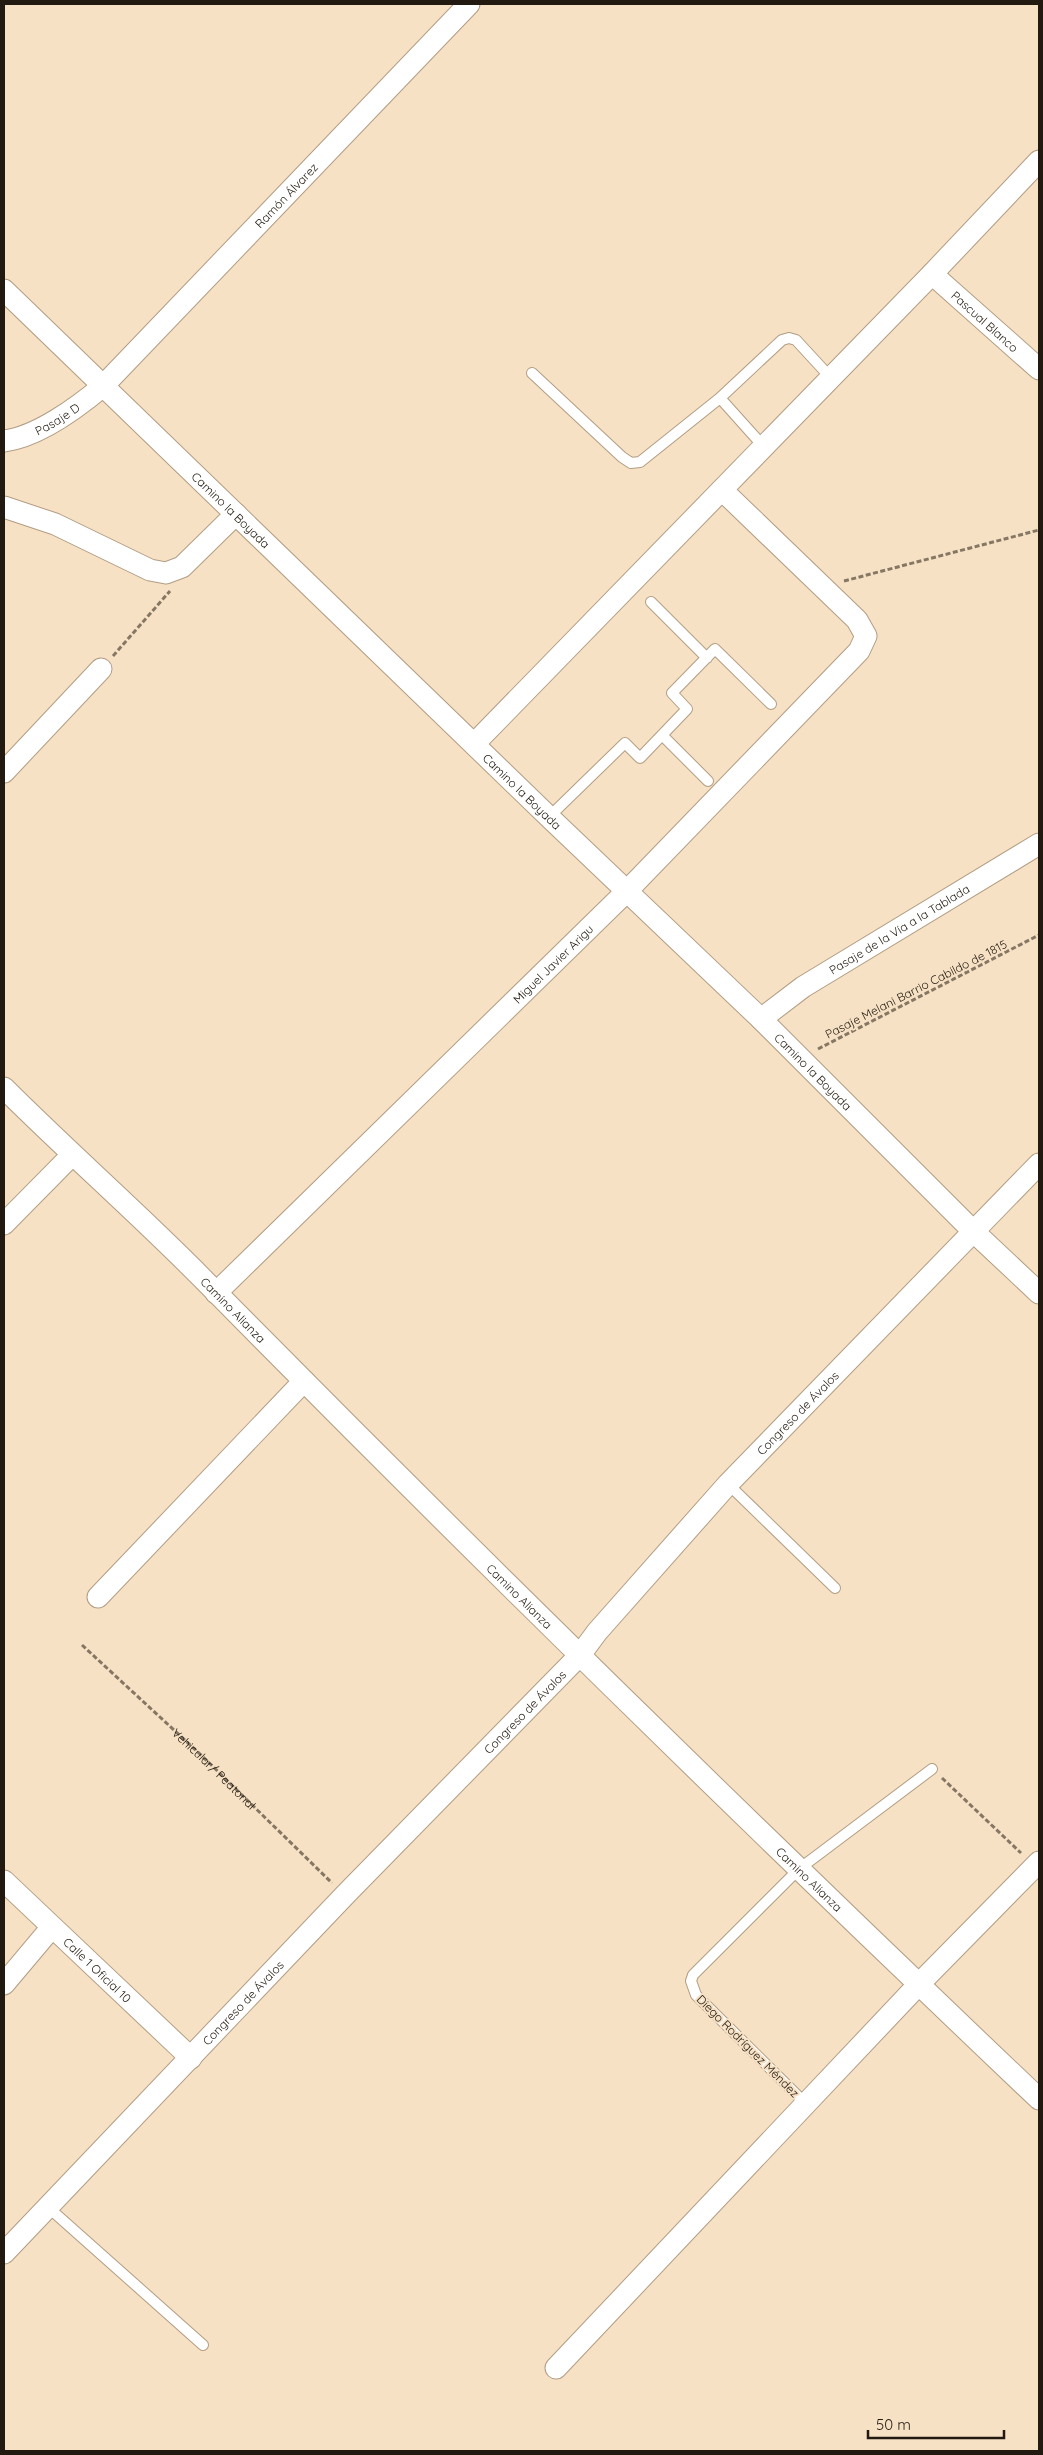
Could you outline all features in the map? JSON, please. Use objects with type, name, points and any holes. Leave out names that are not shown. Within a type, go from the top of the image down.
[{"type":"street","name":"Ramón Álvarez","points":[[103,386],[469,4]]},
{"type":"street","points":[[474,743],[932,274],[1039,161]]},
{"type":"street","name":"Pascual Blanco","points":[[932,274],[1039,369]]},
{"type":"street","name":"Camino la Boyada","points":[[4,290],[549,817],[761,1019],[973,1231],[1039,1293]]},
{"type":"street","name":"Pasaje D","points":[[4,441],[36,430],[84,401],[103,386]]},
{"type":"street","points":[[722,490],[822,587]]},
{"type":"street","points":[[4,507],[55,524],[150,570],[166,573],[182,567],[236,514]]},
{"type":"street","name":"Miguel Javier Arigu","points":[[216,1293],[627,891],[859,651],[866,636],[857,620],[822,587]]},
{"type":"street","points":[[4,772],[101,668]]},
{"type":"street","name":"Pasaje de la Vía a la Tablada","points":[[761,1019],[803,987],[1039,844]]},
{"type":"street","name":"Camino Alianza","points":[[4,1088],[216,1293],[580,1655],[799,1869],[1039,2099]]},
{"type":"street","points":[[4,1224],[72,1155]]},
{"type":"street","name":"Congreso de Ávalos","points":[[4,2253],[345,1895],[580,1655],[597,1632],[728,1484],[1039,1164]]},
{"type":"street","points":[[98,1597],[304,1381]]},
{"type":"street","name":"Diego Rodríguez Méndez","points":[[556,2368],[805,2103],[1037,1865]]},
{"type":"street","name":"Calle 1 Oficial 10","points":[[4,1881],[191,2058]]},
{"type":"street","points":[[4,1984],[52,1927]]},
{"type":"lane","points":[[532,373],[622,457],[631,462],[640,462],[720,398],[782,340],[789,338],[796,340],[831,378]]},
{"type":"lane","points":[[720,398],[763,446]]},
{"type":"lane","points":[[651,602],[707,658]]},
{"type":"lane","points":[[549,817],[625,743],[640,758],[687,709],[672,694],[715,649],[771,704]]},
{"type":"lane","points":[[662,735],[708,781]]},
{"type":"lane","points":[[728,1484],[835,1588]]},
{"type":"lane","name":"Diego Rodríguez Méndez","points":[[805,2103],[696,1995],[691,1981],[693,1975],[799,1869],[932,1769]]},
{"type":"lane","points":[[48,2208],[203,2346]]},
{"type":"path","points":[[822,587],[1039,530]]},
{"type":"path","points":[[101,668],[180,580],[182,567]]},
{"type":"path","name":"Pasaje Melani Barrio Cabildo de 1815","points":[[801,1058],[1039,935]]},
{"type":"path","name":"Vehicular/ Peatonal","points":[[82,1645],[201,1755],[345,1895]]},
{"type":"path","points":[[932,1769],[1037,1865]]}]
